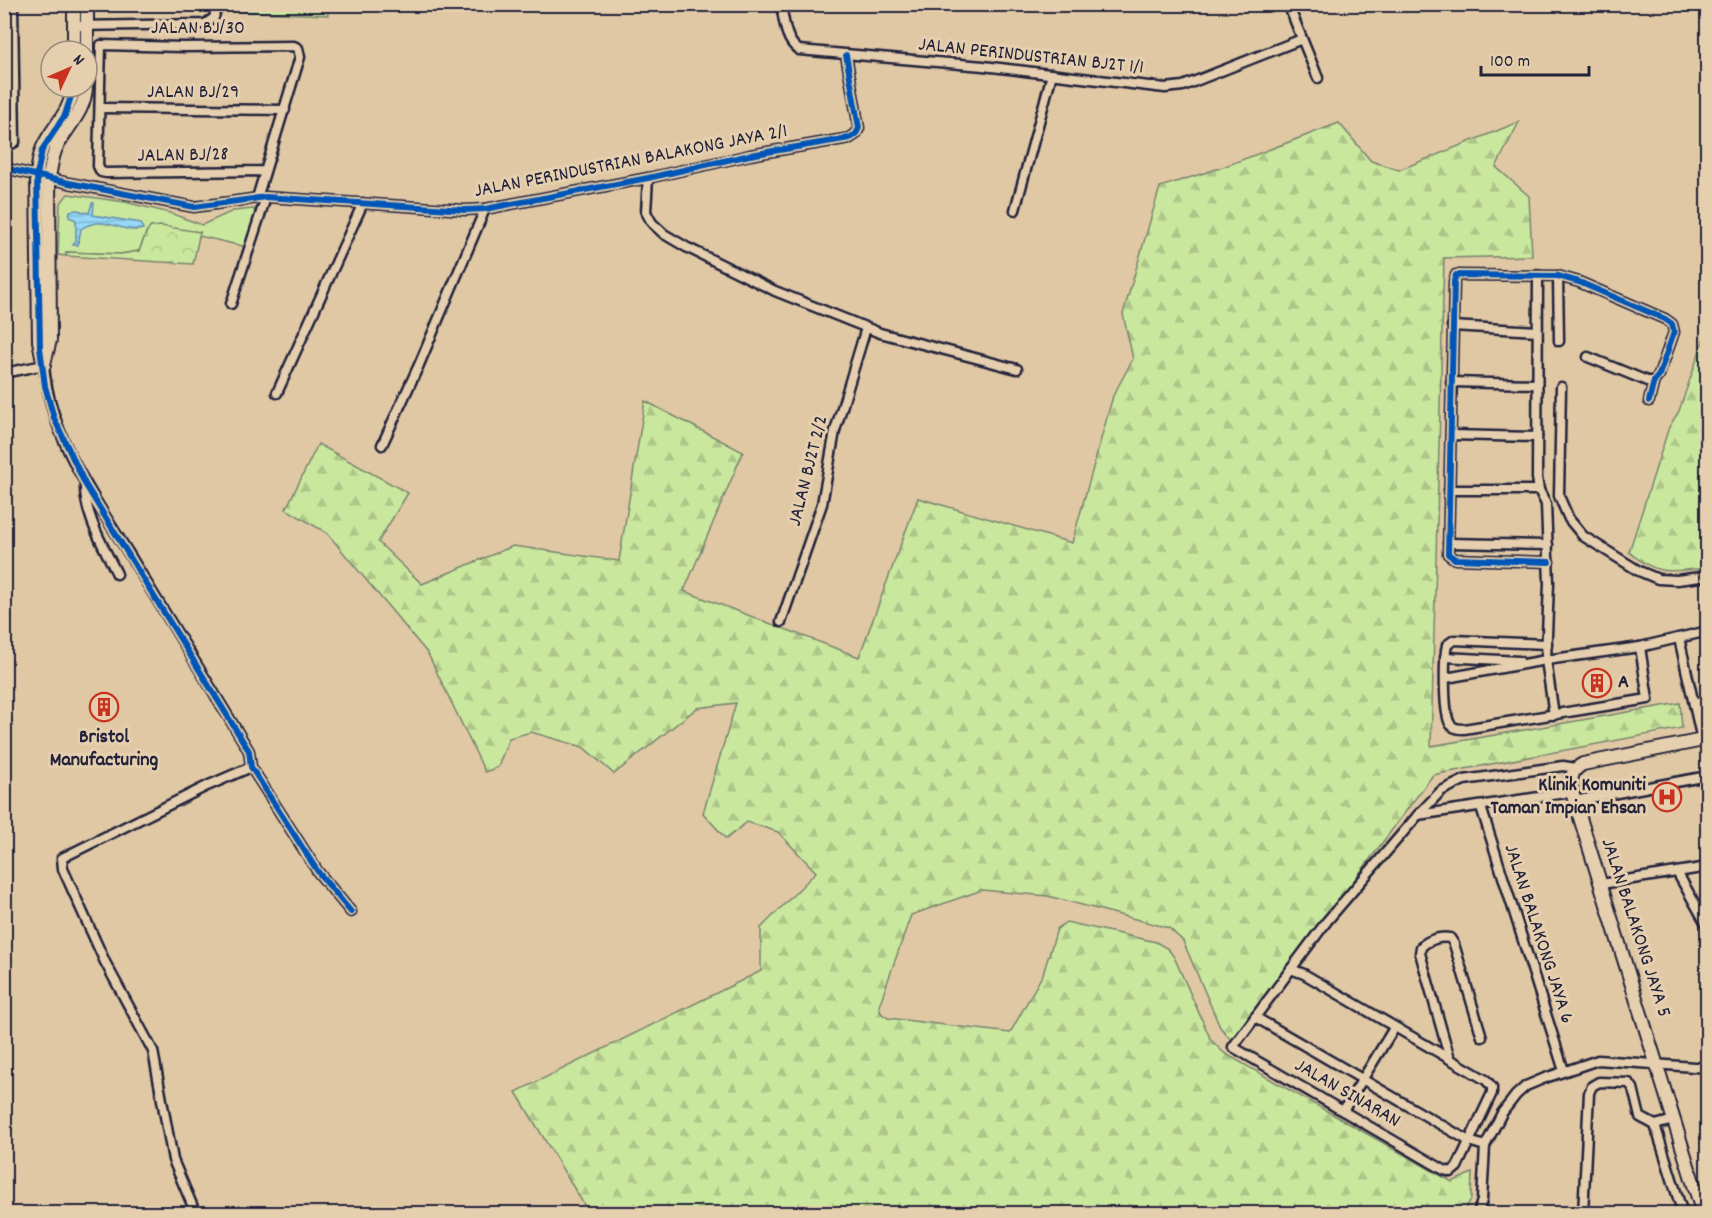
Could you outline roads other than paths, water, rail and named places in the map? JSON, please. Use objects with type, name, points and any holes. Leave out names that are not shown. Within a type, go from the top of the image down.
[{"type":"street","points":[[5,148],[15,142],[15,85],[9,14],[13,4]]},
{"type":"street","points":[[74,4],[74,39]]},
{"type":"street","points":[[87,4],[87,39]]},
{"type":"street","points":[[74,26],[205,24],[214,18],[218,4]]},
{"type":"street","name":"JALAN PERINDUSTRIAN BJ2T 1/1","points":[[781,4],[788,39],[792,46],[799,50],[982,66],[1172,88],[1302,39]]},
{"type":"street","points":[[1288,4],[1318,78]]},
{"type":"street","name":"JALAN BJ/30","points":[[101,108],[101,45],[294,46],[300,52],[300,57],[285,110]]},
{"type":"street","name":"JALAN PERINDUSTRIAN BALAKONG JAYA 2/1","points":[[4,168],[194,207],[262,198],[465,210],[485,209],[648,178],[750,155],[850,138],[859,128],[846,55]]},
{"type":"street","points":[[1015,210],[1052,74]]},
{"type":"street","points":[[4,82],[15,85]]},
{"type":"street","points":[[70,99],[65,114],[42,150],[39,340],[45,386],[54,418],[85,484],[249,751],[251,766],[318,872],[351,912]]},
{"type":"street","points":[[43,177],[56,149],[77,118],[83,99]]},
{"type":"street","name":"JALAN BJ/29","points":[[101,108],[285,110]]},
{"type":"street","name":"JALAN BJ/28","points":[[101,108],[98,166],[101,172],[106,174],[265,171]]},
{"type":"street","points":[[231,304],[262,198],[265,171],[285,110]]},
{"type":"street","points":[[648,178],[646,212],[652,223],[664,234],[767,287],[866,327],[906,341],[1017,369]]},
{"type":"street","points":[[277,393],[363,203]]},
{"type":"street","points":[[382,445],[485,209]]},
{"type":"street","points":[[1549,562],[1455,559],[1448,554],[1452,326],[1456,275],[1558,276],[1579,282],[1665,319],[1672,324],[1674,332],[1659,375],[1654,381],[1649,401]]},
{"type":"street","points":[[1538,275],[1537,478],[1539,490],[1546,504],[1549,562],[1546,660],[1554,715]]},
{"type":"street","points":[[1558,276],[1559,341]]},
{"type":"street","points":[[1452,326],[1537,331]]},
{"type":"street","name":"JALAN BJ2T 2/2","points":[[781,622],[822,504],[835,431],[866,327]]},
{"type":"street","points":[[1588,357],[1647,381],[1654,381]]},
{"type":"street","points":[[4,373],[44,365]]},
{"type":"street","points":[[1451,382],[1538,384]]},
{"type":"street","points":[[1561,387],[1559,496],[1569,519],[1583,536],[1639,571],[1658,579],[1677,580],[1707,576]]},
{"type":"street","points":[[1451,435],[1537,437]]},
{"type":"street","points":[[85,484],[85,494],[92,518],[117,574]]},
{"type":"street","points":[[1449,490],[1539,490]]},
{"type":"street","points":[[1448,543],[1548,545]]},
{"type":"street","points":[[1446,678],[1546,660],[1640,647],[1707,631]]},
{"type":"street","points":[[1485,1146],[1469,1141],[1255,1017],[1327,921],[1418,815],[1441,792],[1464,780],[1563,766],[1576,768],[1583,764],[1705,740],[1679,638]]},
{"type":"street","points":[[1547,644],[1454,640],[1447,645],[1445,657],[1447,719],[1451,725],[1457,729],[1648,699],[1640,647]]},
{"type":"street","points":[[1445,657],[1536,662]]},
{"type":"street","points":[[1694,703],[1707,701]]},
{"type":"street","points":[[196,1214],[173,1160],[153,1051],[105,962],[63,869],[62,858],[251,766]]},
{"type":"street","name":"JALAN BALAKONG JAYA 5","points":[[1576,768],[1571,776],[1573,796],[1703,1214]]},
{"type":"street","points":[[1418,815],[1573,796],[1707,776]]},
{"type":"street","name":"JALAN BALAKONG JAYA 6","points":[[1481,807],[1564,1071]]},
{"type":"street","points":[[1601,884],[1707,867]]},
{"type":"street","points":[[1677,872],[1707,927]]},
{"type":"street","points":[[1450,1059],[1420,953],[1421,947],[1426,942],[1444,937],[1450,938],[1454,944],[1482,1037]]},
{"type":"street","points":[[1292,969],[1486,1080],[1492,1087],[1492,1093],[1469,1141]]},
{"type":"street","name":"JALAN SINARAN","points":[[1255,1017],[1233,1047],[1444,1170],[1451,1172],[1457,1167],[1469,1141]]},
{"type":"street","points":[[1343,1111],[1394,1028]]},
{"type":"street","points":[[1478,1214],[1482,1200],[1485,1146],[1502,1113],[1526,1086],[1598,1060],[1707,1068]]},
{"type":"street","points":[[1583,1214],[1589,1094],[1592,1086],[1599,1082],[1629,1083],[1633,1088],[1640,1117],[1655,1125],[1674,1120]]},
{"type":"street","points":[[1655,1125],[1683,1214]]},
{"type":"water","points":[[94,203],[93,215],[141,223],[143,229],[136,230],[98,223],[89,225],[81,229],[78,245],[73,245],[76,241],[76,220],[69,217],[70,211],[89,213]]},
{"type":"place","name":"A","points":[[1597,683]]},
{"type":"place","name":"Bristol Manufacturing","points":[[104,707]]},
{"type":"place","name":"Klinik Komuniti Taman Impian Ehsan","points":[[1667,797]]}]
